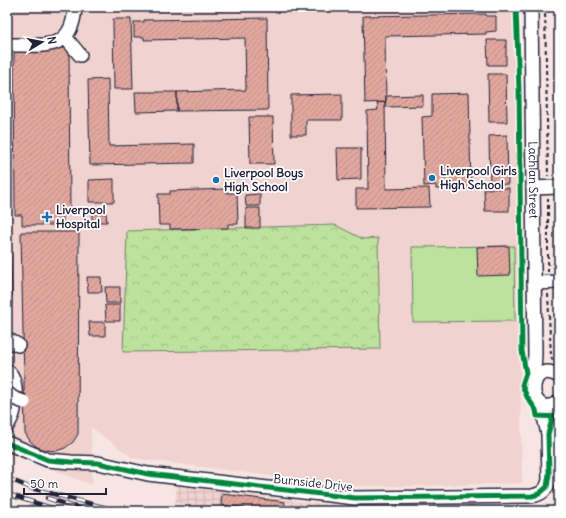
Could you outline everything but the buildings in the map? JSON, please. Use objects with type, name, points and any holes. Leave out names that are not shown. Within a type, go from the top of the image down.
[{"type":"street","points":[[7,45],[52,44],[59,42],[66,37],[70,29],[75,7]]},
{"type":"street","name":"Lachlan Street","points":[[531,7],[535,354],[533,386]]},
{"type":"street","points":[[66,37],[80,55]]},
{"type":"street","points":[[533,188],[559,187]]},
{"type":"street","points":[[534,283],[559,282]]},
{"type":"street","points":[[535,354],[556,375]]},
{"type":"street","points":[[7,371],[14,379],[15,395],[13,415],[7,426]]},
{"type":"street","points":[[533,386],[538,378],[556,375]]},
{"type":"street","name":"Burnside Drive","points":[[7,443],[48,460],[98,462],[148,474],[355,498],[532,496],[539,494],[548,487],[549,474],[548,434],[541,404],[534,397],[533,386]]},
{"type":"street","points":[[7,393],[13,398],[24,402]]},
{"type":"street","points":[[541,404],[551,406],[559,403]]},
{"type":"street","name":"Burnside Drive","points":[[548,434],[553,416],[559,403]]},
{"type":"shaded area","points":[[7,7],[83,7],[83,10],[286,7],[514,7],[522,483],[351,486],[133,458],[91,427],[92,485],[7,451]]},
{"type":"shaded area","points":[[177,486],[326,505],[325,511],[208,511],[196,509],[193,505],[175,503]]},
{"type":"green space","points":[[335,225],[363,239],[378,238],[380,349],[123,352],[127,231]]},
{"type":"green space","points":[[514,246],[515,321],[413,322],[412,247]]},
{"type":"railway","points":[[7,478],[31,488],[118,511]]},
{"type":"railway","points":[[7,494],[61,511]]},
{"type":"railway","points":[[47,498],[87,511]]},
{"type":"railway","points":[[7,506],[21,511]]},
{"type":"cycle path","points":[[516,7],[519,90],[522,351],[526,373],[522,385],[527,397],[536,410],[537,416],[559,417]]},
{"type":"cycle path","points":[[7,443],[48,460],[98,463],[148,474],[355,498],[532,496],[539,494],[547,487],[549,474],[548,434],[553,416]]},
{"type":"place","name":"Liverpool Girls High School","points":[[432,178]]},
{"type":"place","name":"Liverpool Boys High School","points":[[216,180]]},
{"type":"place","name":"Liverpool Hospital","points":[[47,217]]}]
